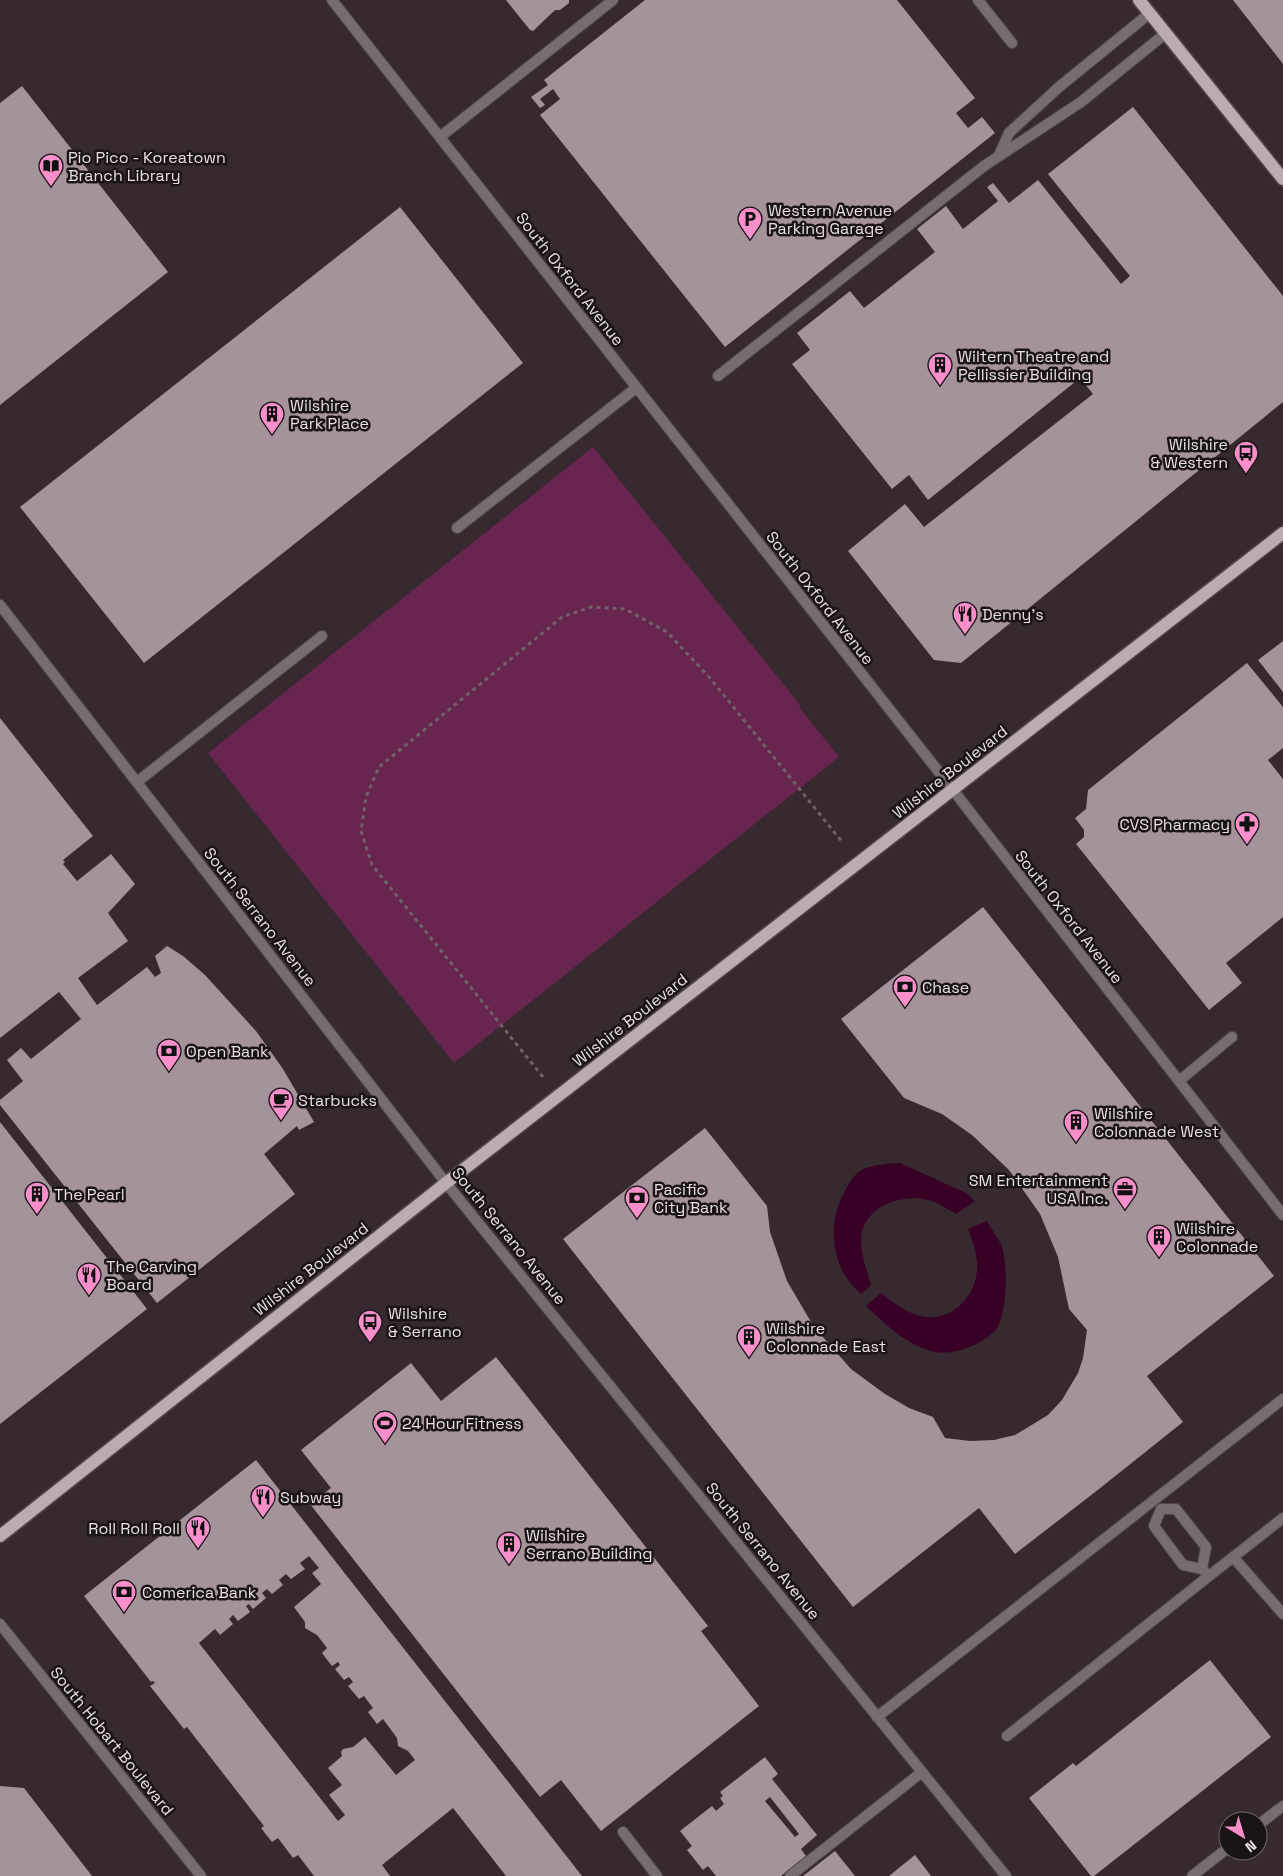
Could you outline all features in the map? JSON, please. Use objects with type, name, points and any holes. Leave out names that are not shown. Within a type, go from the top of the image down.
[{"type":"main road","points":[[1139,0],[1283,178]]},
{"type":"main road","name":"Wilshire Boulevard","points":[[0,1536],[446,1182],[1283,533]]},
{"type":"street","name":"South Oxford Avenue","points":[[332,0],[953,790],[1283,1215]]},
{"type":"street","points":[[440,137],[613,0]]},
{"type":"street","points":[[978,0],[1012,43]]},
{"type":"street","points":[[998,156],[1009,133],[1059,87],[1150,13]]},
{"type":"street","points":[[718,376],[998,156],[1081,102],[1166,33]]},
{"type":"street","points":[[457,528],[636,388]]},
{"type":"street","name":"South Serrano Avenue","points":[[0,605],[446,1182],[1006,1876]]},
{"type":"street","points":[[137,782],[322,636]]},
{"type":"street","points":[[1179,1081],[1232,1037]]},
{"type":"street","points":[[877,1716],[1283,1399]]},
{"type":"street","points":[[1154,1500],[1161,1509]]},
{"type":"street","points":[[1161,1509],[1176,1509],[1206,1547],[1205,1572]]},
{"type":"street","points":[[1161,1509],[1154,1526],[1183,1565],[1205,1572]]},
{"type":"street","points":[[1007,1736],[1205,1572],[1233,1556],[1283,1518]]},
{"type":"street","points":[[1233,1556],[1283,1614]]},
{"type":"street","name":"South Hobart Boulevard","points":[[0,1624],[201,1876]]},
{"type":"street","points":[[790,1876],[922,1772]]},
{"type":"street","points":[[1268,1817],[1283,1806]]},
{"type":"street","points":[[623,1832],[657,1876]]},
{"type":"street","points":[[1192,1876],[1218,1856]]},
{"type":"path","points":[[558,1096],[509,1038],[372,865],[361,831],[366,797],[379,767],[562,617],[591,607],[625,609],[667,632],[710,678],[860,862]]},
{"type":"shaded area","points":[[593,447],[801,706],[799,707],[839,757],[454,1063],[208,753]]},
{"type":"shaded area","points":[[900,1163],[966,1193],[975,1201],[956,1214],[935,1202],[917,1198],[895,1201],[876,1211],[868,1219],[863,1229],[861,1240],[863,1257],[871,1285],[861,1294],[843,1272],[838,1259],[834,1232],[839,1204],[854,1176],[863,1169],[884,1164]]},
{"type":"shaded area","points":[[987,1221],[1001,1244],[1005,1262],[1006,1284],[1002,1316],[994,1332],[986,1338],[961,1350],[935,1352],[907,1340],[866,1306],[881,1293],[907,1311],[919,1316],[937,1317],[958,1307],[966,1299],[976,1278],[977,1267],[974,1245],[968,1229]]},
{"type":"building","points":[[506,0],[569,0],[569,3],[560,10],[555,10],[533,31],[530,30]]},
{"type":"building","name":"Western Avenue Parking Garage","points":[[645,0],[897,0],[975,98],[956,113],[968,128],[982,117],[995,133],[725,347],[540,115],[560,99],[553,89],[540,99],[545,105],[540,108],[531,97],[548,85],[544,80]]},
{"type":"building","points":[[1233,0],[1283,0],[1283,64]]},
{"type":"building","name":"Pio Pico - Koreatown Branch Library","points":[[22,86],[168,272],[0,405],[0,103]]},
{"type":"building","name":"Wiltern Theatre and Pellissier Building","points":[[1133,107],[1283,296],[1283,402],[961,663],[934,660],[848,551],[905,504],[924,527],[1093,394],[1080,378],[928,500],[909,475],[892,489],[792,364],[810,350],[797,333],[850,291],[864,308],[935,252],[917,229],[946,206],[963,229],[998,201],[987,187],[993,183],[1009,203],[1038,180],[1121,284],[1130,276],[1048,174]]},
{"type":"building","name":"Wilshire Park Place","points":[[400,207],[523,363],[144,663],[20,507]]},
{"type":"building","points":[[1283,641],[1283,692],[1258,660]]},
{"type":"building","points":[[1247,663],[1283,707],[1283,748],[1268,760],[1283,779],[1283,917],[1226,963],[1242,983],[1209,1010],[1076,844],[1084,837],[1084,830],[1075,818],[1086,809],[1088,790]]},
{"type":"building","points":[[0,718],[93,836],[63,860],[65,862],[63,864],[77,881],[111,854],[135,884],[108,913],[128,941],[78,978],[97,1005],[147,967],[155,977],[161,973],[155,956],[167,946],[183,956],[205,975],[256,1031],[283,1069],[314,1122],[299,1130],[297,1126],[264,1154],[295,1194],[157,1303],[0,1105],[0,1100],[23,1081],[7,1060],[21,1048],[31,1059],[81,1019],[59,992],[0,1038]]},
{"type":"building","name":"Wilshire Colonnade","points":[[983,907],[1274,1276],[1147,1376],[1183,1422],[1099,1489],[1015,1554],[979,1508],[853,1607],[563,1239],[705,1128],[767,1206],[770,1232],[787,1281],[814,1327],[851,1369],[885,1394],[909,1408],[933,1417],[945,1438],[970,1441],[994,1440],[1015,1435],[1048,1415],[1062,1400],[1078,1373],[1083,1358],[1087,1330],[1069,1309],[1058,1257],[1040,1214],[1009,1170],[972,1135],[942,1114],[904,1098],[841,1019]]},
{"type":"building","name":"The Pearl","points":[[0,1122],[147,1309],[0,1424]]},
{"type":"building","name":"Wilshire Serrano Building","points":[[496,1357],[708,1626],[701,1631],[759,1706],[601,1831],[561,1780],[540,1797],[310,1504],[331,1488],[301,1450],[411,1363],[441,1401]]},
{"type":"building","points":[[256,1460],[582,1876],[506,1876],[453,1808],[382,1865],[390,1876],[314,1876],[298,1855],[293,1858],[278,1838],[272,1842],[261,1828],[264,1826],[187,1727],[184,1729],[150,1686],[155,1683],[151,1682],[84,1596]],"holes":[[[309,1556],[319,1568],[312,1573],[321,1584],[294,1607],[305,1622],[305,1628],[317,1635],[327,1648],[322,1653],[332,1666],[338,1662],[340,1665],[335,1669],[344,1680],[349,1677],[353,1682],[348,1686],[359,1699],[364,1696],[373,1708],[368,1712],[377,1724],[383,1719],[397,1738],[398,1746],[408,1751],[415,1760],[396,1775],[365,1737],[353,1747],[343,1749],[341,1752],[342,1756],[328,1768],[342,1785],[329,1795],[345,1815],[338,1821],[199,1643],[215,1629],[220,1635],[233,1624],[229,1619],[233,1615],[238,1621],[250,1612],[246,1606],[249,1604],[253,1609],[266,1598],[262,1593],[267,1589],[272,1594],[283,1585],[279,1580],[286,1574],[291,1579],[305,1569],[300,1563]]]},
{"type":"building","points":[[1210,1660],[1271,1737],[1094,1876],[1091,1876],[1029,1798],[1073,1763],[1076,1766]]},
{"type":"building","points":[[765,1757],[778,1774],[772,1779],[817,1835],[801,1849],[806,1856],[781,1876],[716,1876],[708,1866],[703,1870],[687,1850],[692,1846],[680,1831],[712,1806],[716,1811],[724,1804],[720,1798],[723,1796],[720,1792]],"holes":[[[770,1797],[799,1834],[795,1837],[765,1801]]]},
{"type":"building","points":[[0,1786],[24,1788],[92,1876],[0,1876]]},
{"type":"building","points":[[835,1851],[855,1876],[803,1876]]},
{"type":"building","points":[[915,1855],[931,1876],[889,1876]]},
{"type":"place","name":"Pio Pico - Koreatown Branch Library","points":[[51,187]]},
{"type":"place","name":"Western Avenue Parking Garage","points":[[750,240]]},
{"type":"place","name":"Wiltern Theatre and Pellissier Building","points":[[940,386]]},
{"type":"place","name":"Wilshire Park Place","points":[[272,435]]},
{"type":"place","name":"Wilshire & Western","points":[[1246,474]]},
{"type":"place","name":"Denny's","points":[[965,635]]},
{"type":"place","name":"CVS Pharmacy","points":[[1247,845]]},
{"type":"place","name":"Chase","points":[[905,1008]]},
{"type":"place","name":"Open Bank","points":[[169,1072]]},
{"type":"place","name":"Starbucks","points":[[281,1121]]},
{"type":"place","name":"Wilshire Colonnade West","points":[[1076,1143]]},
{"type":"place","name":"SM Entertainment USA Inc.","points":[[1125,1210]]},
{"type":"place","name":"The Pearl","points":[[37,1215]]},
{"type":"place","name":"Pacific City Bank","points":[[637,1219]]},
{"type":"place","name":"Wilshire Colonnade","points":[[1159,1258]]},
{"type":"place","name":"The Carving Board","points":[[89,1296]]},
{"type":"place","name":"Wilshire & Serrano","points":[[370,1343]]},
{"type":"place","name":"Wilshire Colonnade East","points":[[749,1358]]},
{"type":"place","name":"24 Hour Fitness","points":[[385,1444]]},
{"type":"place","name":"Subway","points":[[263,1518]]},
{"type":"place","name":"Roll Roll Roll","points":[[198,1549]]},
{"type":"place","name":"Wilshire Serrano Building","points":[[509,1565]]},
{"type":"place","name":"Comerica Bank","points":[[124,1613]]}]
